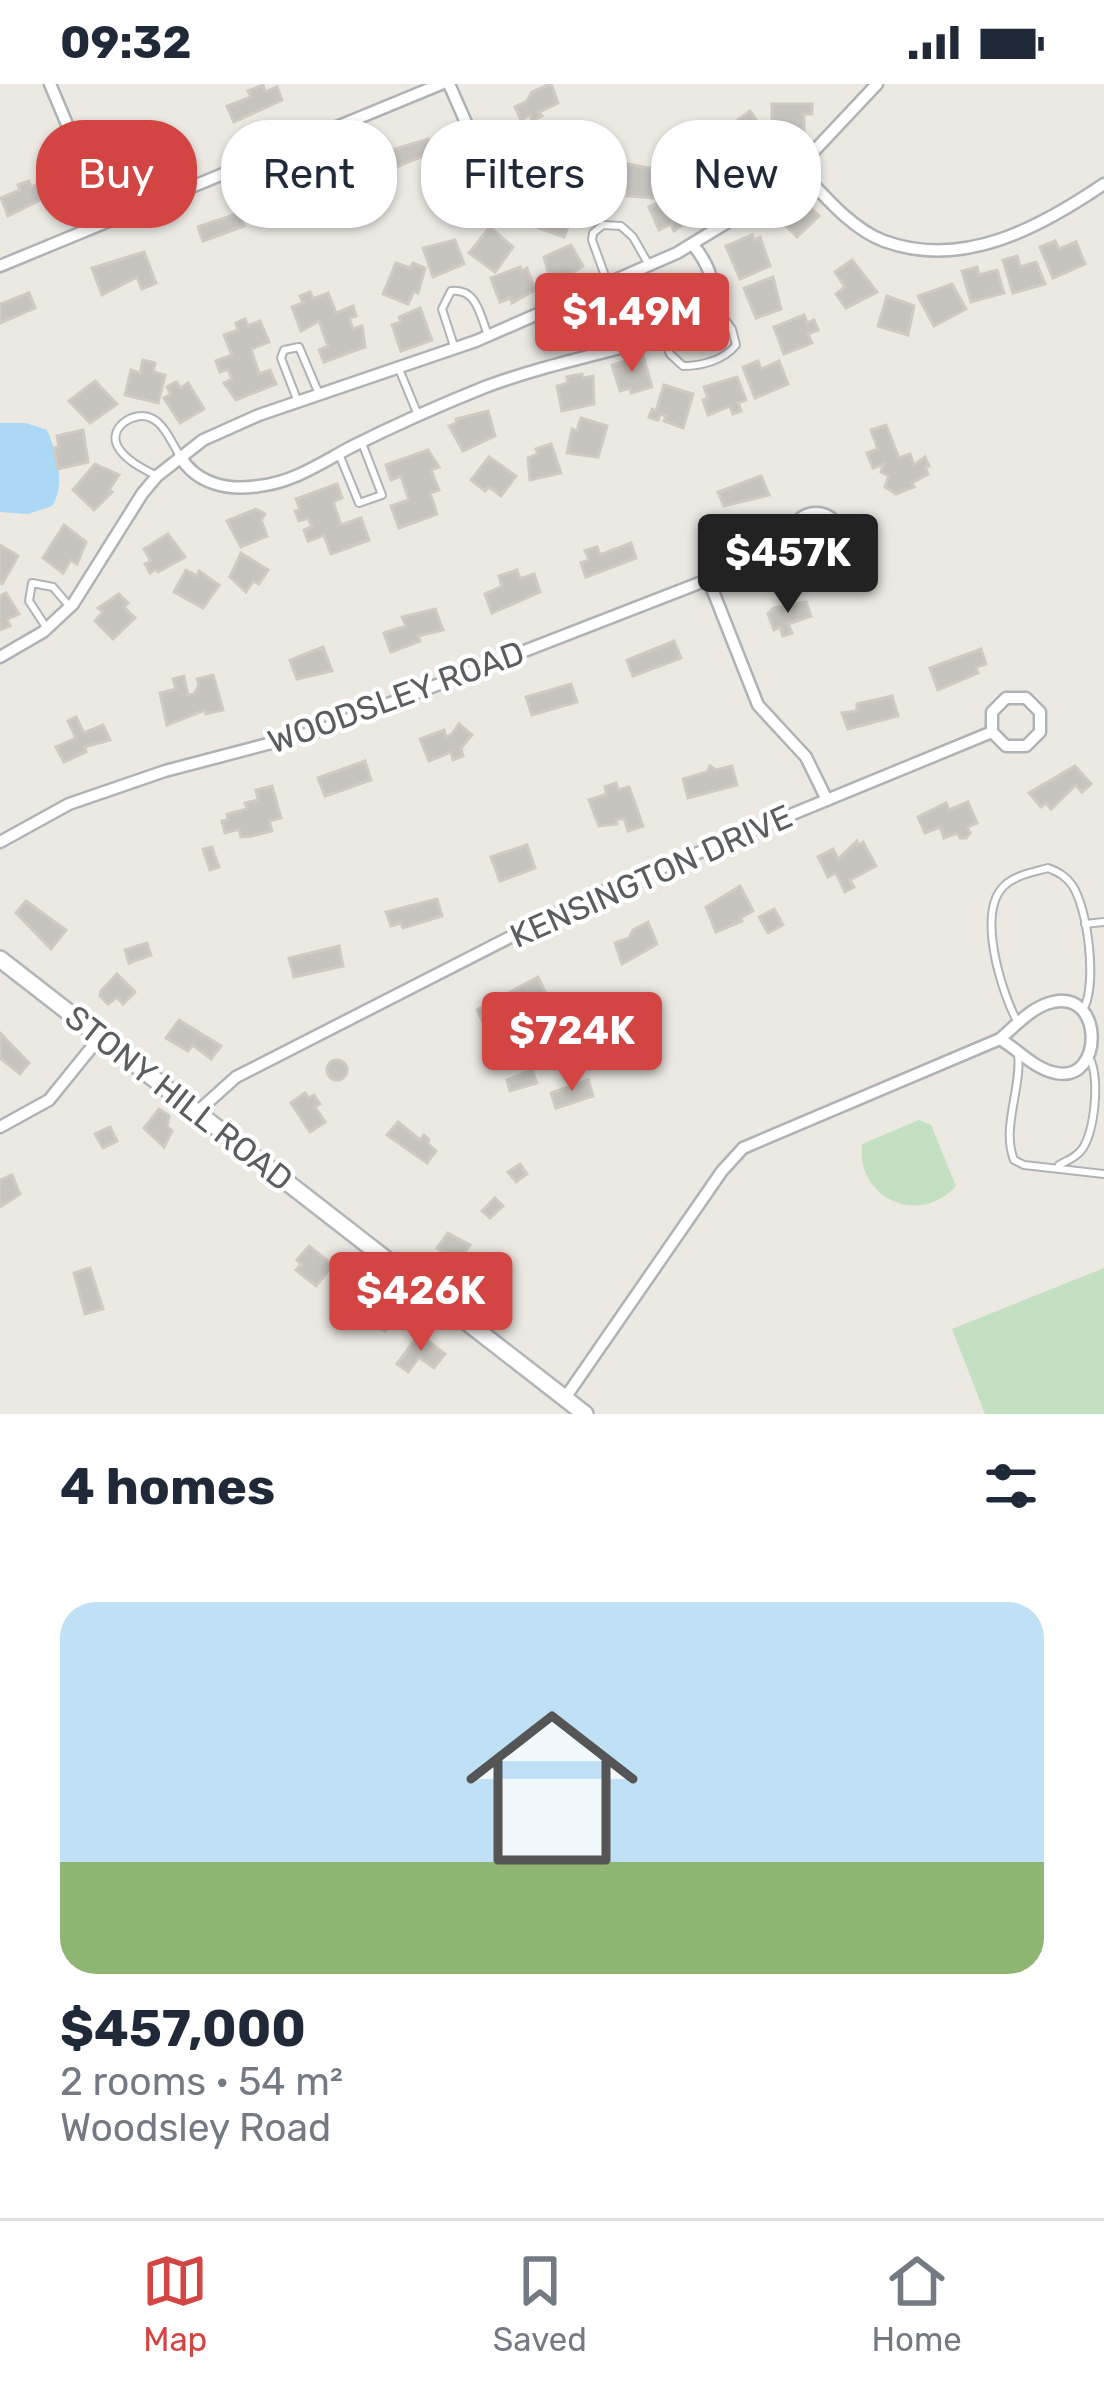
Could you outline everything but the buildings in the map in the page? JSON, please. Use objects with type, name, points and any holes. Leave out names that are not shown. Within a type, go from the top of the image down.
[{"type":"main road","name":"STONY HILL ROAD","points":[[0,959],[585,1414]]},
{"type":"street","points":[[50,84],[65,120]]},
{"type":"street","points":[[197,185],[445,84],[463,120]]},
{"type":"street","points":[[821,144],[878,84]]},
{"type":"street","points":[[821,190],[881,240],[932,250],[969,248],[1019,233],[1058,215],[1104,184]]},
{"type":"street","points":[[0,266],[91,228]]},
{"type":"street","points":[[0,657],[47,628],[70,607],[157,476],[228,427],[488,336],[693,245],[720,228]]},
{"type":"street","points":[[180,456],[196,477],[239,488],[289,480],[418,416],[543,367],[696,326],[706,317],[711,302],[711,272],[693,245]]},
{"type":"street","name":"WOODSLEY ROAD","points":[[808,514],[828,516],[839,526],[839,549],[825,562],[804,561],[792,548],[794,526],[808,514]]},
{"type":"street","name":"WOODSLEY ROAD","points":[[0,842],[69,804],[165,771],[321,730],[792,548]]},
{"type":"street","points":[[709,580],[758,705],[806,758],[827,800]]},
{"type":"street","name":"KENSINGTON DRIVE","points":[[1006,698],[1026,698],[1040,712],[1040,732],[1026,746],[1006,746],[992,732],[992,712],[1006,698]]},
{"type":"street","name":"KENSINGTON DRIVE","points":[[197,1112],[236,1077],[557,912],[992,732]]},
{"type":"street","points":[[566,1398],[722,1171],[743,1148],[1000,1039],[1052,1002],[1069,1001],[1084,1008],[1097,1024],[1100,1037],[1091,1061],[1059,1074],[1000,1039]]},
{"type":"street","points":[[0,1127],[49,1100],[100,1037]]},
{"type":"lane","points":[[608,284],[592,240],[603,225],[621,226],[649,265]]},
{"type":"lane","points":[[455,349],[442,309],[451,291],[472,296],[488,336]]},
{"type":"lane","points":[[663,337],[670,354],[683,366],[731,352],[736,345],[732,329],[711,302]]},
{"type":"lane","points":[[298,402],[281,358],[284,350],[296,346],[319,395]]},
{"type":"lane","points":[[399,369],[418,416]]},
{"type":"lane","points":[[157,476],[116,446],[115,434],[122,423],[137,416],[158,421],[180,456]]},
{"type":"lane","points":[[339,454],[359,503],[373,500],[382,495],[362,442]]},
{"type":"lane","points":[[47,628],[28,601],[32,583],[53,587],[70,607]]},
{"type":"lane","points":[[1018,1023],[1004,998],[991,921],[1001,888],[1048,868],[1063,874],[1075,888],[1085,924],[1090,968],[1089,1001],[1084,1008]]},
{"type":"lane","points":[[1085,924],[1104,922]]},
{"type":"lane","points":[[1020,1051],[1010,1151],[1014,1160],[1104,1174]]},
{"type":"lane","points":[[1056,1166],[1084,1147],[1093,1105],[1091,1061]]},
{"type":"green space","points":[[919,1120],[931,1125],[956,1186],[941,1198],[908,1205],[893,1201],[869,1180],[862,1144]]},
{"type":"green space","points":[[1104,1268],[1104,1414],[985,1414],[952,1329]]},
{"type":"water","points":[[0,423],[26,423],[47,430],[59,478],[52,506],[28,514],[0,512]]}]
